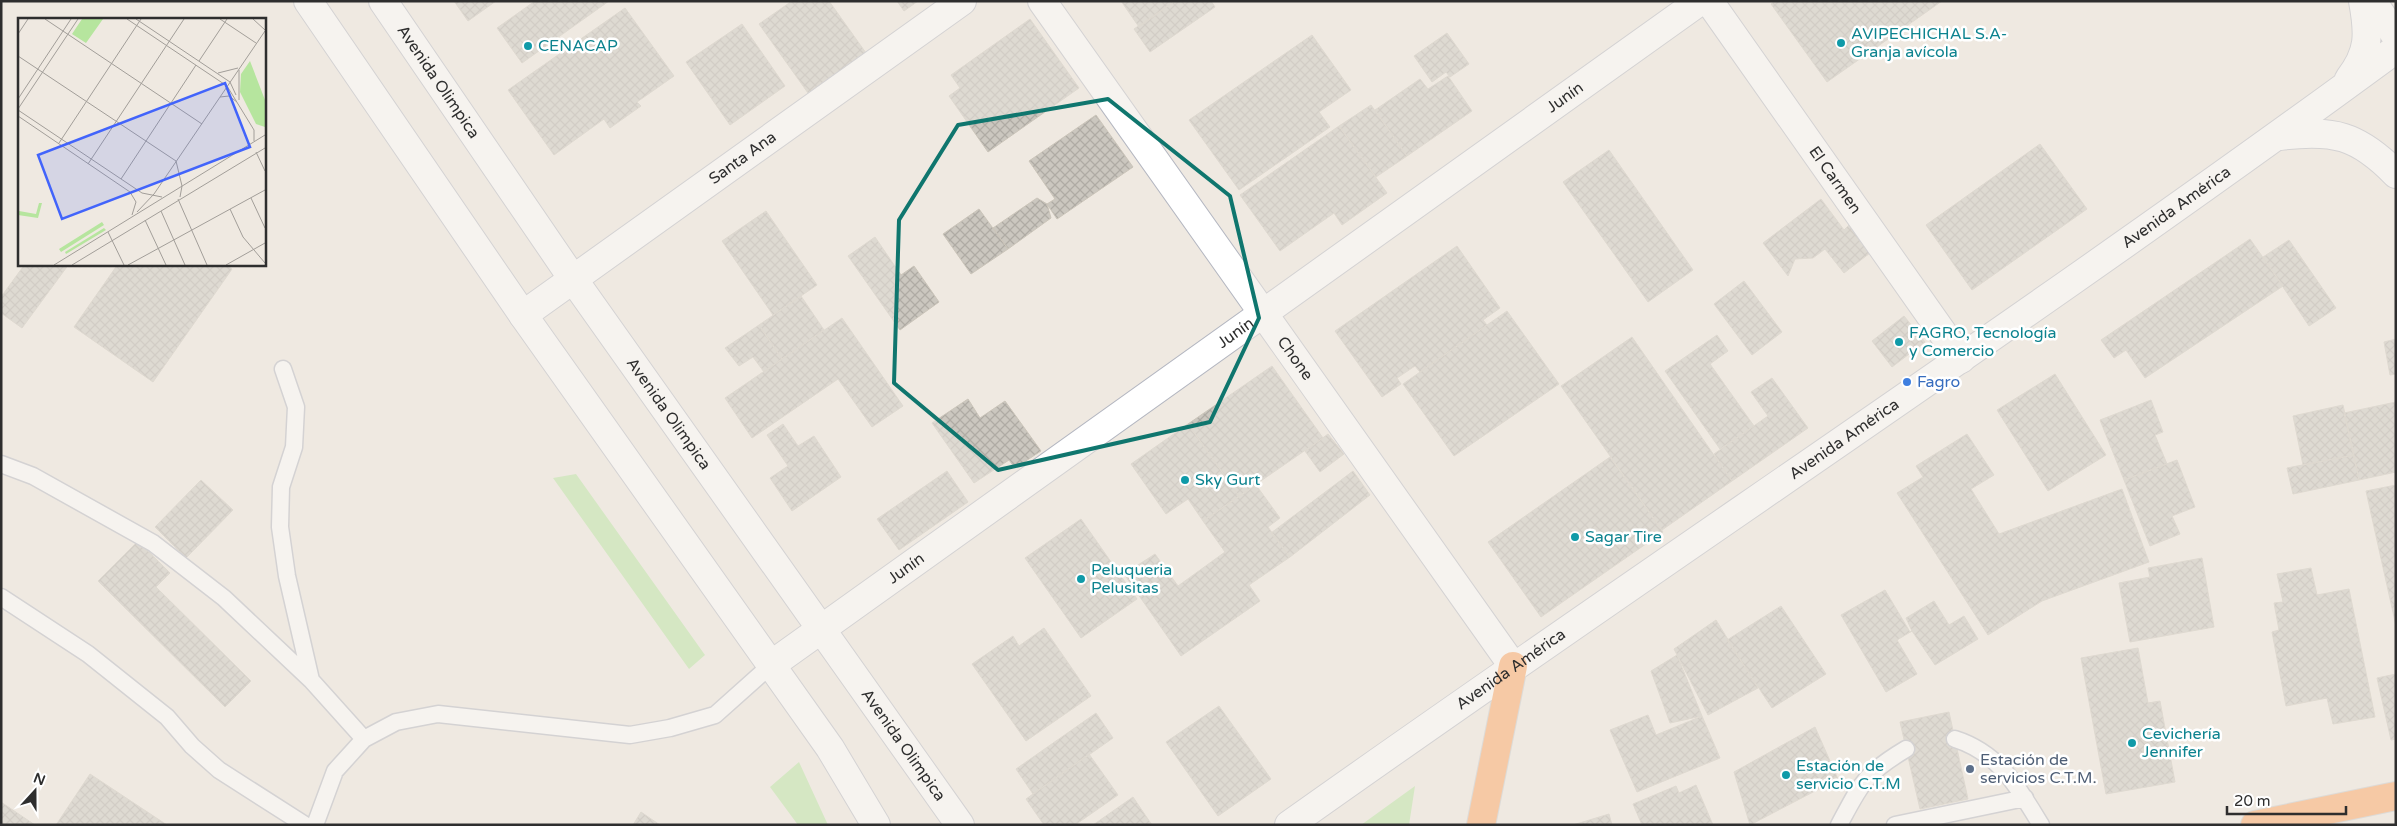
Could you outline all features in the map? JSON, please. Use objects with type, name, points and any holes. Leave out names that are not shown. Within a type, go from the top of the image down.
[{"type":"highway","points":[[1481,825],[1513,666]]},
{"type":"highway","points":[[2255,825],[2396,796]]},
{"type":"street","points":[[308,1],[523,315],[830,748],[876,825]]},
{"type":"street","name":"Avenida Olimpica","points":[[382,1],[573,279],[960,825]]},
{"type":"street","name":"Santa Ana","points":[[523,315],[962,1]]},
{"type":"street","name":"Chone","points":[[1042,1],[1513,666]]},
{"type":"street","name":"Junín","points":[[771,664],[1700,1]]},
{"type":"street","name":"El Carmen","points":[[1709,1],[1961,359]]},
{"type":"street","points":[[2340,90],[2361,64],[2366,45],[2368,25],[2362,1]]},
{"type":"street","points":[[2372,1],[2396,36]]},
{"type":"street","name":"Avenida América","points":[[1289,825],[1513,666],[1961,359],[2279,136],[2396,49]]},
{"type":"street","points":[[2279,136],[2313,132],[2334,134],[2358,144],[2381,159],[2396,174]]},
{"type":"lane","points":[[283,369],[296,407],[294,447],[281,487],[280,527],[287,576],[311,680]]},
{"type":"lane","points":[[1,464],[33,476],[153,543],[224,598],[311,680],[364,739]]},
{"type":"lane","points":[[1,597],[88,654],[167,717],[192,746],[219,770],[305,825]]},
{"type":"lane","points":[[315,825],[335,771],[364,739],[396,722],[438,714],[630,735],[670,728],[715,715],[771,664]]},
{"type":"lane","points":[[1955,739],[1974,745],[1994,759],[2025,798],[2041,825]]},
{"type":"lane","points":[[1840,825],[1863,781],[1880,765],[1906,750]]},
{"type":"lane","points":[[1894,825],[2025,798]]},
{"type":"highlighted area","points":[[1108,99],[1230,196],[1259,318],[1210,422],[998,470],[894,383],[899,220],[958,125]]},
{"type":"green space","points":[[576,474],[705,655],[689,669],[553,478]]},
{"type":"green space","points":[[799,762],[828,825],[798,825],[770,787]]},
{"type":"green space","points":[[1415,786],[1409,825],[1361,825]]},
{"type":"building","points":[[454,1],[496,1],[468,21]]},
{"type":"building","name":"CENACAP","points":[[535,1],[609,1],[522,63],[497,28]]},
{"type":"building","points":[[792,1],[829,1],[866,53],[808,93],[759,24]]},
{"type":"building","points":[[897,1],[918,1],[904,11]]},
{"type":"building","points":[[1121,1],[1175,1],[1139,27]]},
{"type":"building","points":[[1175,1],[1211,1],[1215,7],[1150,52],[1134,29]]},
{"type":"building","name":"AVIPECHICHAL S.A- Granja avícola","points":[[1775,1],[1942,1],[1827,82],[1771,4]]},
{"type":"building","points":[[625,8],[674,76],[637,102],[641,106],[610,128],[604,119],[554,155],[508,90]]},
{"type":"building","points":[[1030,19],[1079,88],[988,152],[949,96],[960,88],[951,75]]},
{"type":"building","points":[[742,24],[785,86],[730,125],[686,62]]},
{"type":"building","points":[[1447,33],[1469,64],[1450,77],[1446,72],[1432,82],[1414,56]]},
{"type":"building","points":[[1312,35],[1351,90],[1319,112],[1330,127],[1239,190],[1189,120]]},
{"type":"building","points":[[1448,76],[1472,111],[1407,156],[1375,110],[1420,79],[1428,89]]},
{"type":"building","points":[[1371,105],[1407,156],[1376,177],[1339,126]]},
{"type":"building","points":[[1096,115],[1133,167],[1057,219],[1047,204],[1055,199],[1029,161]]},
{"type":"building","points":[[1339,126],[1387,193],[1342,225],[1334,213],[1280,251],[1240,195]]},
{"type":"building","points":[[2040,144],[2087,209],[1972,290],[1926,225]]},
{"type":"building","points":[[1609,150],[1693,270],[1648,302],[1563,182]]},
{"type":"building","points":[[1037,198],[1047,204],[1051,218],[1008,249],[993,228]]},
{"type":"building","points":[[1821,199],[1844,230],[1849,225],[1870,253],[1844,273],[1825,249],[1813,258],[1795,259],[1788,276],[1763,243]]},
{"type":"building","points":[[979,209],[1008,249],[971,274],[943,234]]},
{"type":"building","points":[[766,211],[817,285],[773,315],[722,241]]},
{"type":"building","points":[[875,237],[901,275],[914,266],[939,302],[900,330],[848,256]]},
{"type":"building","points":[[2250,239],[2283,286],[2145,378],[2126,350],[2114,358],[2101,340]]},
{"type":"building","points":[[2289,240],[2336,308],[2309,326],[2263,257]]},
{"type":"building","points":[[1457,246],[1500,308],[1483,320],[1487,325],[1420,372],[1415,366],[1397,378],[1401,384],[1382,397],[1335,331]]},
{"type":"building","points":[[24,265],[68,265],[22,328],[1,313],[1,297]]},
{"type":"building","points":[[117,265],[226,265],[232,269],[153,382],[74,327]]},
{"type":"building","points":[[1744,281],[1782,332],[1752,355],[1714,304]]},
{"type":"building","points":[[801,296],[824,330],[782,359],[759,325]]},
{"type":"building","points":[[1507,311],[1559,384],[1454,456],[1403,384]]},
{"type":"building","name":"FAGRO, Tecnología y Comercio","points":[[1904,316],[1925,342],[1892,367],[1872,341]]},
{"type":"building","points":[[842,318],[903,406],[872,427],[838,379],[752,438],[725,398]]},
{"type":"building","points":[[759,325],[782,359],[764,372],[753,357],[739,366],[725,348]]},
{"type":"building","points":[[1717,335],[1728,351],[1710,364],[1754,426],[1720,449],[1665,371]]},
{"type":"building","points":[[1632,337],[1732,481],[1662,530],[1561,386]]},
{"type":"building","points":[[2396,339],[2396,374],[2390,375],[2384,342]]},
{"type":"building","points":[[1272,366],[1323,438],[1239,496],[1188,424]]},
{"type":"building","points":[[2055,374],[2106,455],[2048,491],[1997,410]]},
{"type":"building","points":[[1772,378],[1808,428],[1732,481],[1714,454],[1768,416],[1751,392]]},
{"type":"building","points":[[968,399],[980,418],[1005,401],[1041,451],[1015,468],[1009,460],[974,483],[932,423]]},
{"type":"building","points":[[2151,400],[2163,432],[2155,435],[2167,464],[2124,480],[2100,420]]},
{"type":"building","points":[[2396,402],[2396,472],[2359,480],[2344,413]]},
{"type":"building","points":[[2343,405],[2354,455],[2303,465],[2293,416]]},
{"type":"building","points":[[783,424],[798,446],[814,436],[841,477],[792,511],[770,478],[788,466],[767,435]]},
{"type":"building","name":"Sky Gurt","points":[[1188,424],[1239,496],[1203,521],[1188,499],[1166,514],[1131,464]]},
{"type":"building","points":[[1328,434],[1344,454],[1320,472],[1305,451]]},
{"type":"building","points":[[1967,434],[1994,475],[1971,489],[1999,534],[2122,489],[2149,562],[2042,601],[1988,635],[1897,493],[1923,477],[1916,466]]},
{"type":"building","points":[[2354,455],[2359,480],[2293,494],[2287,468]]},
{"type":"building","name":"Sagar Tire","points":[[1610,457],[1663,532],[1541,617],[1488,542]]},
{"type":"building","points":[[2177,460],[2195,507],[2172,516],[2180,534],[2150,546],[2124,480]]},
{"type":"building","points":[[947,471],[968,502],[899,550],[877,519]]},
{"type":"building","points":[[1353,471],[1370,495],[1290,557],[1271,533]]},
{"type":"building","points":[[201,480],[233,510],[186,558],[155,527]]},
{"type":"building","points":[[1256,485],[1280,518],[1268,527],[1290,557],[1249,585],[1260,601],[1181,656],[1124,574],[1155,554],[1178,586],[1225,552],[1203,521]]},
{"type":"building","points":[[2396,485],[2396,626],[2366,491]]},
{"type":"building","name":"Peluqueria Pelusitas","points":[[1081,519],[1137,599],[1081,638],[1025,558]]},
{"type":"building","points":[[138,541],[170,573],[156,587],[251,681],[225,707],[98,581]]},
{"type":"building","points":[[2202,558],[2214,627],[2130,642],[2119,583],[2150,577],[2148,568]]},
{"type":"building","points":[[2311,568],[2317,595],[2349,589],[2375,717],[2333,724],[2327,698],[2286,706],[2272,632],[2279,630],[2274,603],[2283,602],[2277,574]]},
{"type":"building","points":[[1885,590],[1910,632],[1912,631],[1897,640],[1917,674],[1886,692],[1841,615]]},
{"type":"building","points":[[1934,601],[1949,625],[1964,616],[1978,639],[1935,665],[1912,631],[1906,618]]},
{"type":"building","points":[[1781,606],[1826,674],[1772,708],[1727,640]]},
{"type":"building","points":[[1716,620],[1758,688],[1708,715],[1674,649]]},
{"type":"building","points":[[1044,628],[1091,696],[1026,741],[972,664],[1013,636],[1019,646]]},
{"type":"building","name":"Cevichería Jennifer","points":[[2138,648],[2148,703],[2160,701],[2175,782],[2106,794],[2081,658]]},
{"type":"building","points":[[1677,655],[1702,716],[1670,723],[1651,671]]},
{"type":"building","points":[[2396,674],[2396,739],[2391,740],[2377,678]]},
{"type":"building","points":[[1219,706],[1271,779],[1218,816],[1166,742]]},
{"type":"building","points":[[1949,712],[1968,799],[1920,809],[1900,722]]},
{"type":"building","points":[[1096,713],[1113,738],[1033,794],[1016,769]]},
{"type":"building","points":[[1648,715],[1656,735],[1702,716],[1720,758],[1637,792],[1610,730]]},
{"type":"building","name":"Estación de servicio C.T.M","points":[[1815,727],[1838,779],[1750,825],[1734,772]]},
{"type":"building","points":[[1089,754],[1118,795],[1075,825],[1044,825],[1026,799]]},
{"type":"building","points":[[90,774],[167,825],[56,825]]},
{"type":"building","points":[[1696,785],[1713,825],[1642,825],[1633,804],[1676,786],[1679,793]]},
{"type":"building","points":[[1133,797],[1152,825],[1093,825]]},
{"type":"building","points":[[1,802],[35,825],[1,825]]},
{"type":"building","points":[[641,812],[660,825],[633,825]]},
{"type":"building","points":[[1609,814],[1612,825],[1573,825]]},
{"type":"place","name":"AVIPECHICHAL S.A- Granja avícola","points":[[1841,43]]},
{"type":"place","name":"CENACAP","points":[[528,46]]},
{"type":"place","name":"FAGRO, Tecnología y Comercio","points":[[1899,342]]},
{"type":"place","name":"Fagro","points":[[1907,382]]},
{"type":"place","name":"Sky Gurt","points":[[1185,480]]},
{"type":"place","name":"Sagar Tire","points":[[1575,537]]},
{"type":"place","name":"Peluqueria Pelusitas","points":[[1081,579]]},
{"type":"place","name":"Cevichería Jennifer","points":[[2132,743]]},
{"type":"place","name":"Estación de servicios C.T.M.","points":[[1970,769]]},
{"type":"place","name":"Estación de servicio C.T.M","points":[[1786,775]]}]
